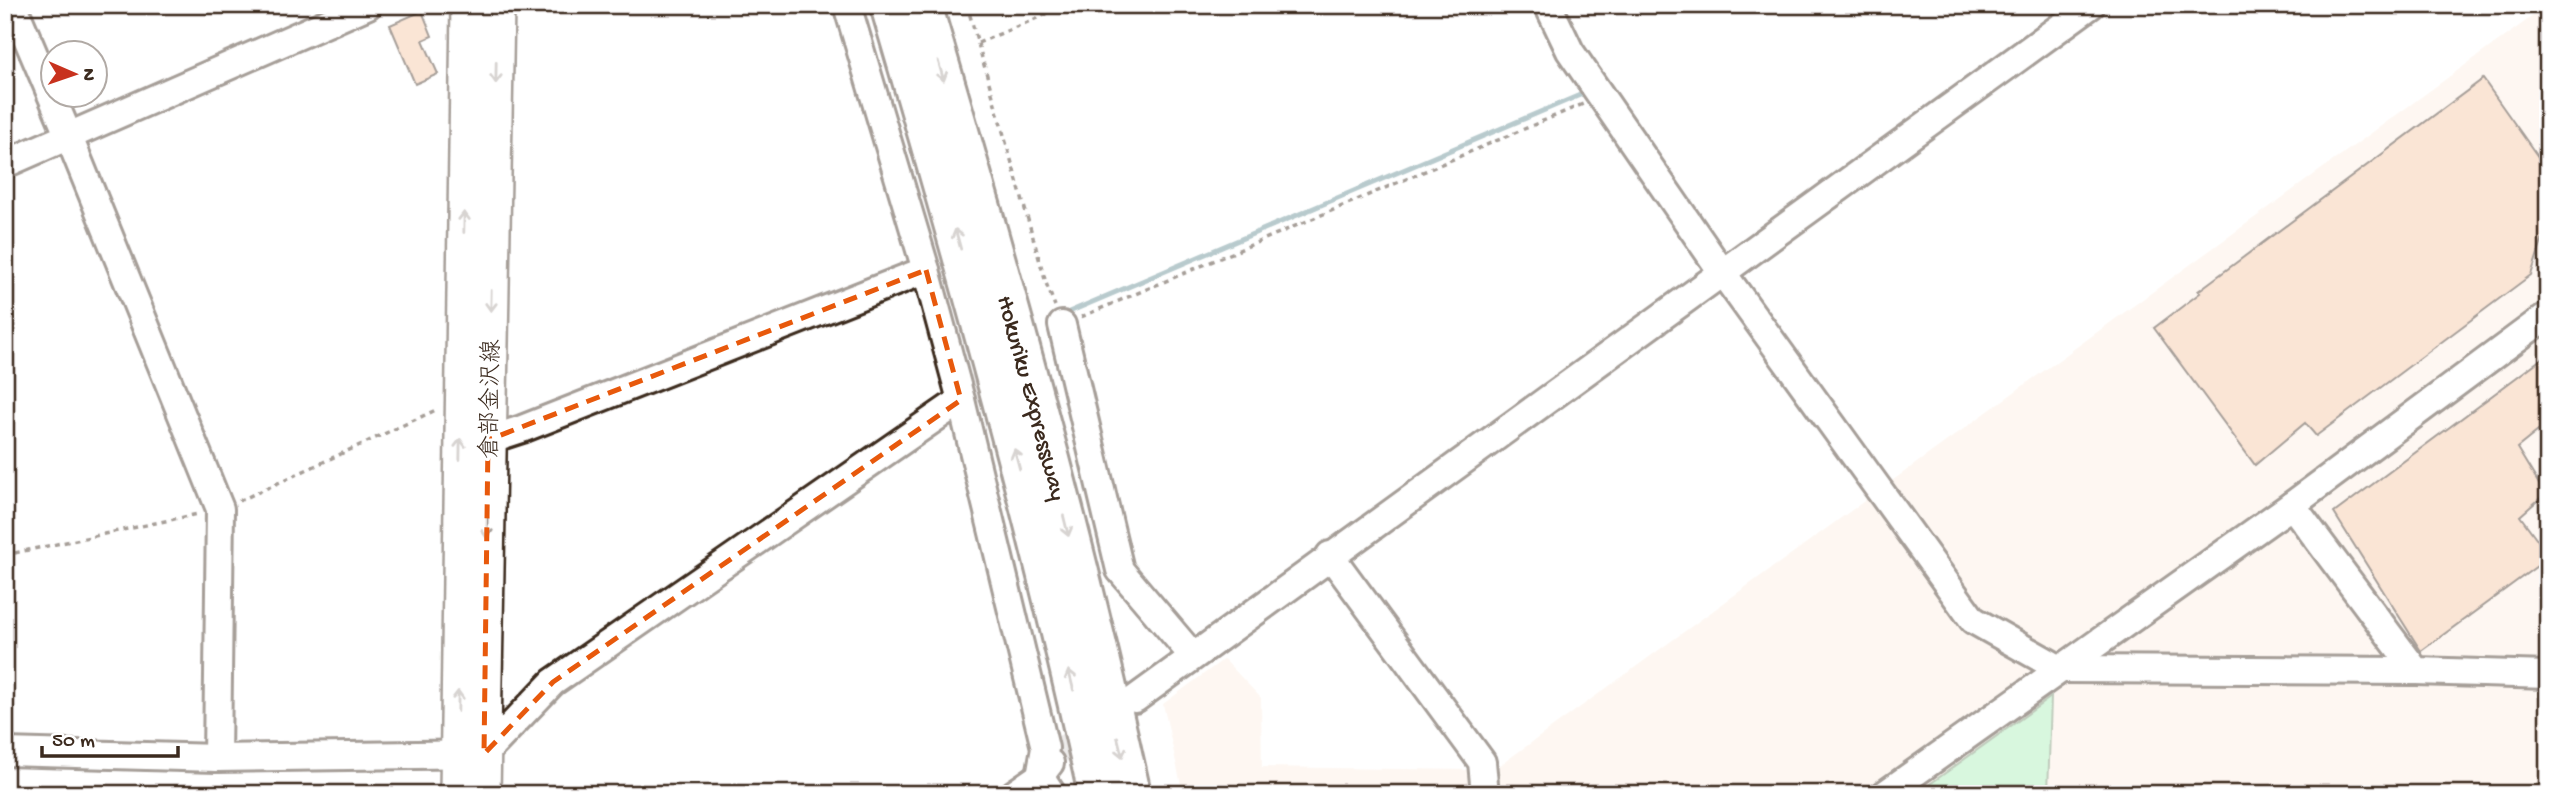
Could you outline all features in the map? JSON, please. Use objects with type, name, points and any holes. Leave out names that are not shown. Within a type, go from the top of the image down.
[{"type":"highway","name":"Hokuriku Expressway","points":[[890,5],[951,213],[1027,496],[1098,794]]},
{"type":"highway","name":"Hokuriku Expressway","points":[[922,5],[986,222],[1061,503],[1131,794]]},
{"type":"main road","name":"倉部金沢線","points":[[467,5],[461,398],[471,754],[483,794]]},
{"type":"main road","name":"倉部金沢線","points":[[457,794],[471,754],[488,440],[497,5]]},
{"type":"street","points":[[13,5],[220,509],[217,758]]},
{"type":"street","points":[[5,164],[368,5]]},
{"type":"street","points":[[847,5],[926,270],[961,400],[1045,748],[1046,785]]},
{"type":"street","points":[[1548,5],[1570,51],[1722,272],[1973,620],[2060,668],[2416,671],[2548,675]]},
{"type":"street","points":[[1135,699],[1192,655],[2091,5]]},
{"type":"street","points":[[488,440],[926,270]]},
{"type":"street","points":[[1885,794],[2292,505],[2548,316]]},
{"type":"street","points":[[1062,325],[1120,570],[1192,655]]},
{"type":"street","points":[[5,752],[217,758],[471,754],[553,682],[961,400]]},
{"type":"street","points":[[2292,505],[2416,671]]},
{"type":"street","points":[[1330,555],[1482,762],[1485,794]]},
{"type":"street","points":[[1046,785],[1060,751]]},
{"type":"street","points":[[1014,794],[1046,785]]},
{"type":"path","points":[[967,5],[1046,283],[1062,325],[1602,96]]},
{"type":"path","points":[[978,43],[1068,5]]},
{"type":"path","points":[[5,555],[220,509],[461,398]]},
{"type":"highlighted area","points":[[926,270],[961,400],[553,682],[484,754],[488,440]]},
{"type":"shaded area","points":[[2548,5],[2548,794],[1183,794],[1163,704],[1224,659],[1261,698],[1262,767],[1473,770],[1499,766]]},
{"type":"green space","points":[[2051,697],[2048,794],[1916,794]]},
{"type":"building","points":[[422,11],[432,36],[423,40],[438,74],[415,84],[390,25]]},
{"type":"building","points":[[2483,79],[2548,171],[2548,223],[2531,275],[2316,436],[2305,423],[2255,465],[2154,328],[2200,293],[2198,291]]},
{"type":"building","points":[[2548,354],[2548,423],[2517,448],[2545,494],[2520,516],[2548,554],[2548,558],[2421,651],[2334,513]]},
{"type":"waterway","points":[[1069,312],[1580,95]]},
{"type":"tunnel","points":[[961,400],[1006,363]]},
{"type":"tunnel","points":[[1060,751],[1096,726]]}]
